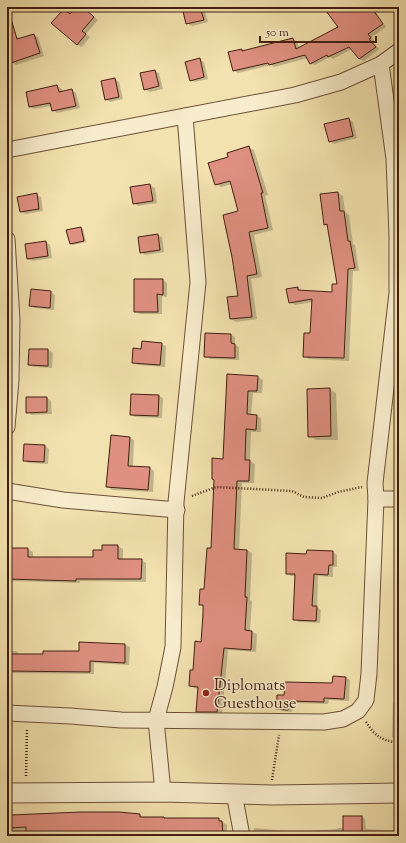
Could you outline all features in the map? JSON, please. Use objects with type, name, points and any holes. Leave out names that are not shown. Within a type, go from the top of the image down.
[{"type":"street","points":[[7,150],[295,95],[341,82],[381,64],[399,51]]},
{"type":"street","points":[[7,714],[121,720],[324,722],[343,719],[358,711],[366,700],[369,674],[376,499],[375,483],[396,340],[397,236],[394,159],[381,64]]},
{"type":"street","points":[[163,792],[156,720],[165,686],[172,647],[177,506],[198,282],[185,116]]},
{"type":"street","points":[[7,239],[12,320],[11,380],[7,427]]},
{"type":"street","points":[[7,491],[63,500],[177,506]]},
{"type":"street","points":[[376,499],[399,499]]},
{"type":"street","points":[[7,793],[163,792],[273,795],[399,793]]},
{"type":"street","points":[[234,793],[242,836]]},
{"type":"path","points":[[177,506],[216,487],[292,491],[304,497],[322,498],[338,492],[375,483]]},
{"type":"path","points":[[358,711],[375,735],[390,742],[399,743]]},
{"type":"path","points":[[26,792],[28,714]]},
{"type":"path","points":[[273,795],[271,783],[281,721]]},
{"type":"building","points":[[76,7],[83,7],[94,17],[82,31],[86,34],[77,45],[51,23],[64,9],[70,14]]},
{"type":"building","points":[[182,7],[200,7],[204,20],[186,24]]},
{"type":"building","points":[[323,7],[371,7],[383,24],[368,34],[371,38],[369,39],[376,47],[359,59],[349,47],[328,57],[327,55],[310,64],[305,55],[269,65],[268,63],[233,71],[228,52],[242,49],[242,51],[293,38],[296,49],[338,27]]},
{"type":"building","points":[[7,15],[10,15],[17,39],[34,34],[40,53],[11,63],[7,51]]},
{"type":"building","points":[[200,58],[204,77],[190,81],[185,62]]},
{"type":"building","points":[[155,70],[159,86],[144,90],[140,73]]},
{"type":"building","points":[[115,78],[119,97],[105,100],[101,81]]},
{"type":"building","points":[[57,85],[59,92],[72,89],[76,106],[52,111],[50,103],[29,107],[26,92]]},
{"type":"building","points":[[349,118],[353,136],[329,142],[324,124]]},
{"type":"building","points":[[249,146],[263,193],[261,193],[268,228],[249,232],[257,274],[247,276],[252,317],[230,319],[227,297],[238,296],[232,257],[223,215],[238,211],[230,181],[215,185],[208,163],[228,157],[227,153]]},
{"type":"building","points":[[150,184],[153,201],[133,204],[130,187]]},
{"type":"building","points":[[338,192],[340,211],[344,211],[348,241],[350,241],[355,268],[348,269],[344,358],[303,357],[304,333],[310,333],[312,299],[289,303],[286,289],[298,287],[298,290],[332,292],[332,284],[337,284],[327,224],[324,225],[320,194]]},
{"type":"building","points":[[37,193],[39,209],[20,212],[17,197]]},
{"type":"building","points":[[81,227],[84,241],[70,244],[66,230]]},
{"type":"building","points":[[158,234],[160,250],[140,253],[138,237]]},
{"type":"building","points":[[46,241],[48,256],[27,259],[25,244]]},
{"type":"building","points":[[134,279],[163,279],[163,295],[157,294],[158,312],[134,312]]},
{"type":"building","points":[[31,289],[51,291],[50,308],[29,306]]},
{"type":"building","points":[[205,333],[231,334],[231,343],[235,344],[235,358],[204,357]]},
{"type":"building","points":[[142,341],[162,343],[160,365],[132,363],[133,348],[141,349]]},
{"type":"building","points":[[29,349],[48,349],[48,366],[28,365]]},
{"type":"building","points":[[227,374],[258,376],[257,391],[248,391],[247,414],[257,415],[256,430],[246,429],[245,460],[250,460],[249,481],[237,481],[234,549],[247,550],[245,630],[252,631],[251,650],[224,648],[217,712],[196,712],[198,687],[189,686],[190,670],[193,670],[195,641],[201,642],[203,605],[199,605],[200,589],[204,589],[207,548],[211,548],[214,480],[212,479],[212,458],[223,459]]},
{"type":"building","points":[[330,388],[331,436],[308,437],[307,389]]},
{"type":"building","points":[[131,394],[159,395],[158,416],[130,415]]},
{"type":"building","points":[[26,397],[47,397],[47,412],[26,413]]},
{"type":"building","points":[[111,435],[130,437],[128,466],[150,467],[148,490],[106,487]]},
{"type":"building","points":[[24,444],[45,445],[44,462],[23,461]]},
{"type":"building","points":[[102,545],[118,545],[118,559],[142,559],[141,579],[76,579],[76,581],[7,579],[7,548],[28,548],[28,557],[93,557],[93,550],[102,550]]},
{"type":"building","points":[[307,550],[333,551],[333,565],[329,565],[328,575],[314,574],[312,606],[317,606],[316,621],[293,620],[295,574],[286,574],[286,553],[306,554]]},
{"type":"building","points":[[79,642],[125,644],[125,663],[90,661],[90,672],[7,671],[7,654],[43,654],[43,651],[79,651]]},
{"type":"building","points":[[333,676],[346,677],[344,699],[324,698],[324,702],[288,701],[288,710],[276,709],[277,695],[284,695],[285,682],[332,683]]},
{"type":"building","points":[[119,812],[140,814],[140,817],[219,818],[219,821],[222,821],[223,836],[26,836],[26,827],[11,828],[11,815]]},
{"type":"building","points":[[343,816],[362,816],[362,836],[343,836]]},
{"type":"place","name":"Diplomats Guesthouse","points":[[206,693]]}]
